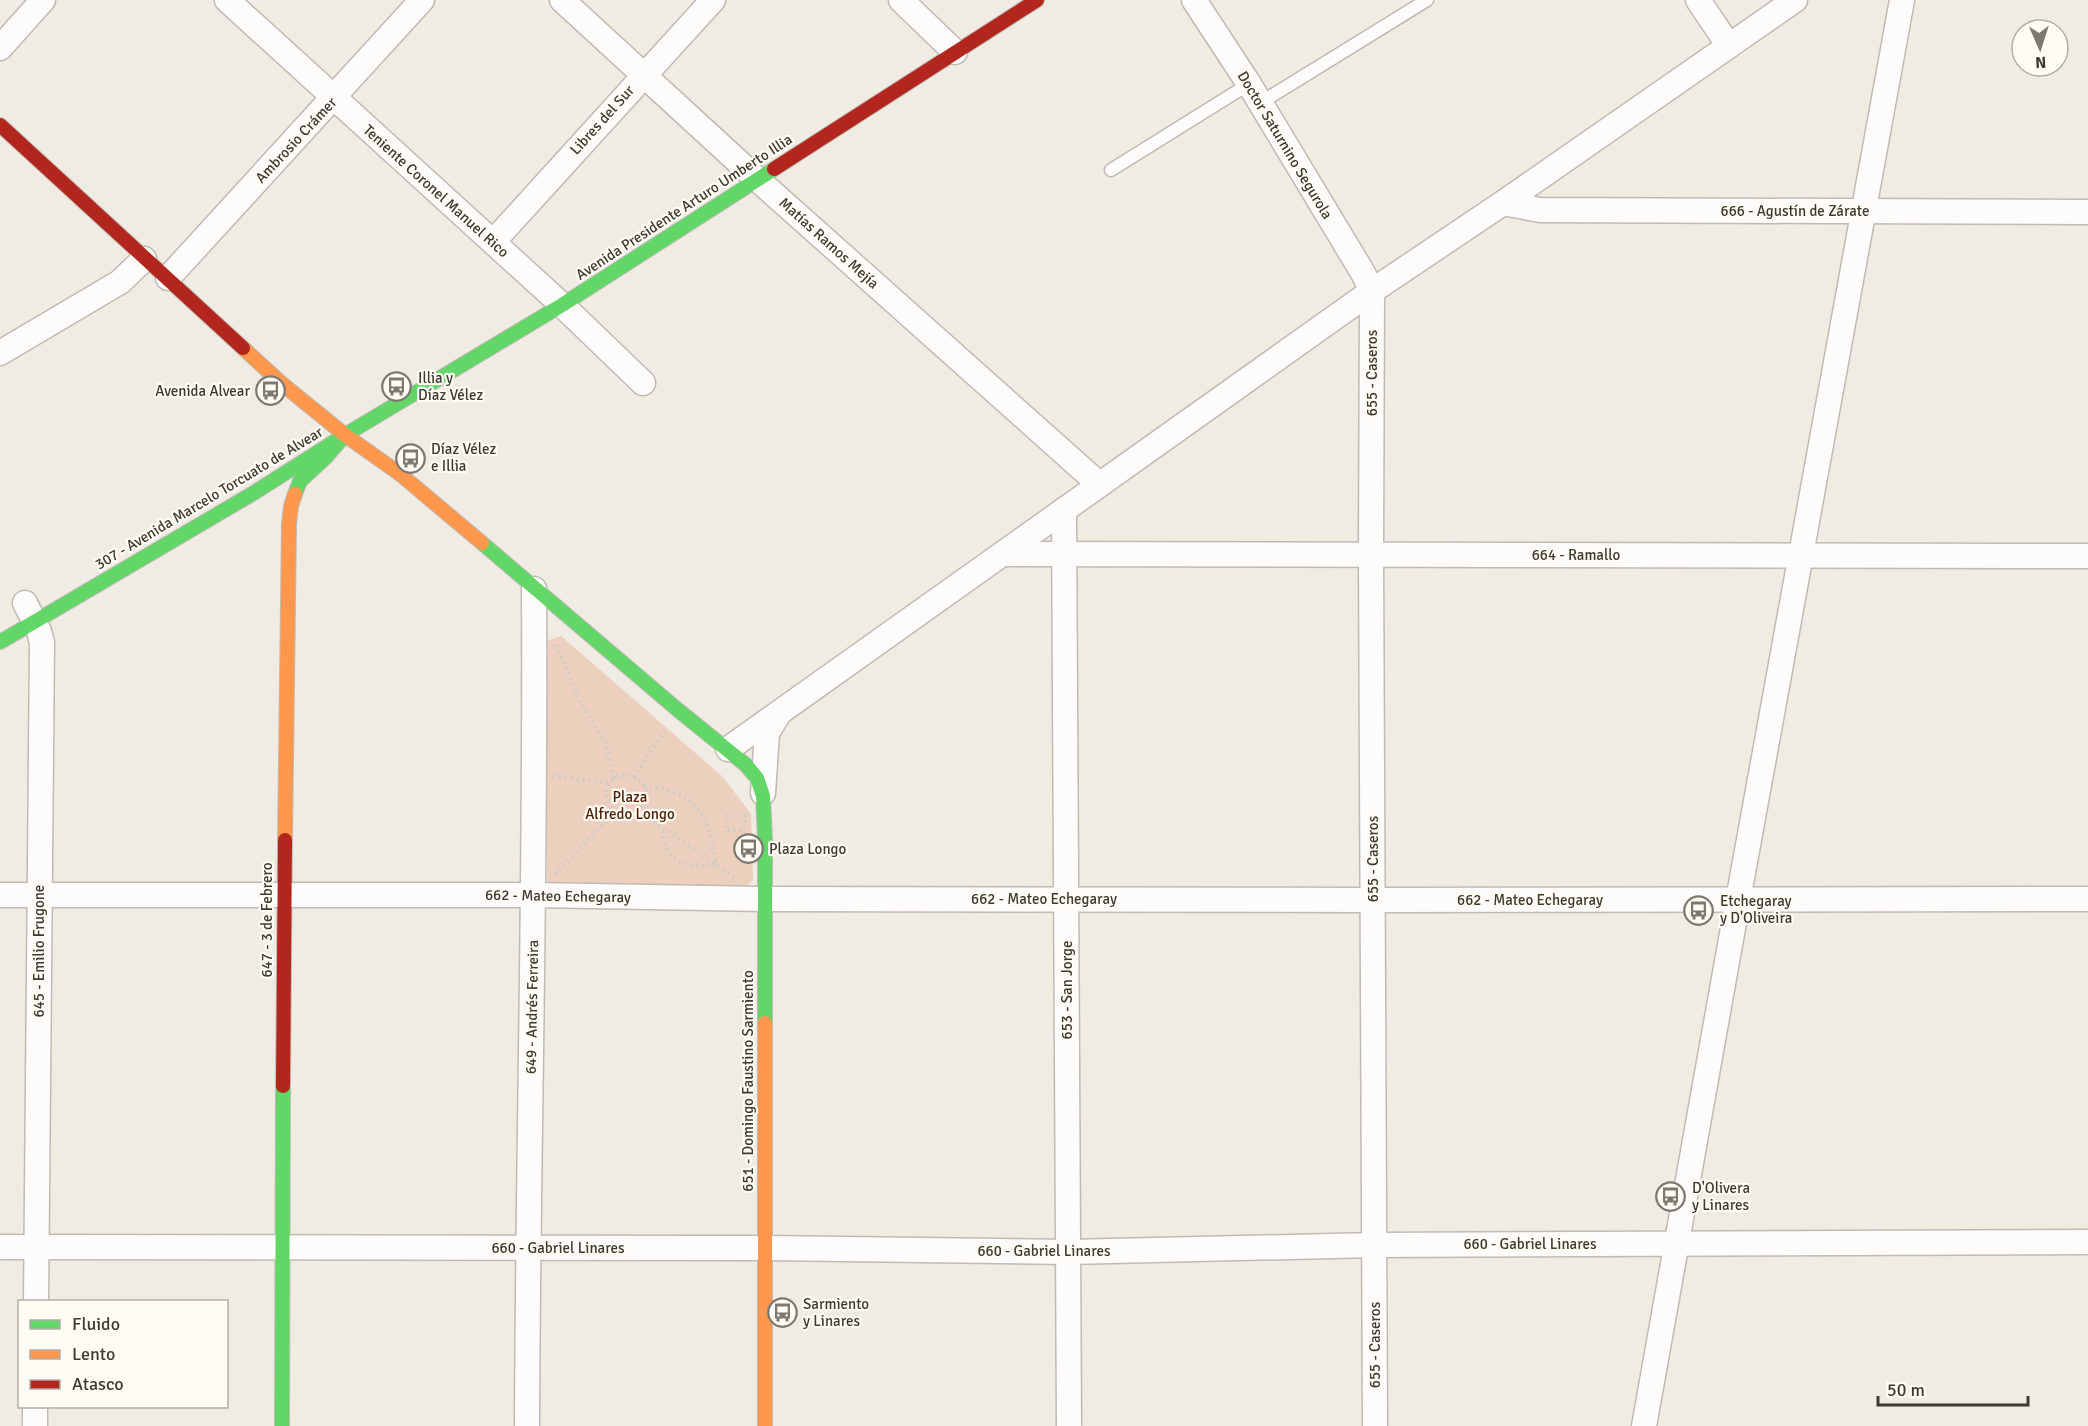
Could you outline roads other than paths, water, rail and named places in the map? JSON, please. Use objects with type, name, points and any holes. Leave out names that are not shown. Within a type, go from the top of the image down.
[{"type":"street","points":[[0,48],[43,0]]},
{"type":"street","name":"Teniente Coronel Manuel Rico","points":[[227,0],[562,305],[643,383]]},
{"type":"street","name":"Ambrosio Crámer","points":[[168,278],[422,0]]},
{"type":"street","name":"Matías Ramos Mejía","points":[[562,0],[757,179],[1099,484]]},
{"type":"street","name":"Libres del Sur","points":[[493,242],[713,0]]},
{"type":"street","points":[[901,0],[956,52]]},
{"type":"street","name":"Avenida Presidente Arturo Umberto Illia","points":[[345,435],[562,305],[1037,0]]},
{"type":"street","name":"Doctor Saturnino Segurola","points":[[1194,0],[1364,273],[1372,291]]},
{"type":"street","points":[[1698,0],[1729,46]]},
{"type":"street","points":[[728,749],[1372,291],[1503,204],[1795,0]]},
{"type":"street","points":[[1644,1426],[1902,0]]},
{"type":"street","name":"651 - Domingo Faustino Sarmiento","points":[[0,125],[281,382],[345,435],[400,474],[678,710],[728,749],[757,778],[763,795],[765,840],[765,1426]]},
{"type":"street","name":"666 - Agustín de Zárate","points":[[1503,204],[1540,210],[2088,212]]},
{"type":"street","points":[[0,353],[120,282],[144,259]]},
{"type":"street","name":"655 - Caseros","points":[[1372,291],[1375,1426]]},
{"type":"street","name":"307 - Avenida Marcelo Torcuato de Alvear","points":[[302,447],[311,442],[345,435]]},
{"type":"street","name":"307 - Avenida Marcelo Torcuato de Alvear","points":[[0,642],[28,608],[252,494],[345,435]]},
{"type":"street","name":"647 - 3 de Febrero","points":[[282,1426],[284,895],[289,524],[291,506],[300,481],[309,470],[326,457],[345,435]]},
{"type":"street","points":[[252,494],[273,502],[289,524]]},
{"type":"street","points":[[1063,553],[1064,510]]},
{"type":"street","name":"653 - San Jorge","points":[[1063,553],[1069,1426]]},
{"type":"street","name":"664 - Ramallo","points":[[1003,554],[2088,556]]},
{"type":"street","name":"649 - Andrés Ferreira","points":[[527,1426],[534,895],[534,589]]},
{"type":"street","name":"645 - Emilio Frugone","points":[[28,608],[42,643],[36,1300]]},
{"type":"street","points":[[763,795],[767,733],[778,715]]},
{"type":"street","name":"662 - Mateo Echegaray","points":[[0,895],[534,895],[764,899],[2088,899]]},
{"type":"street","name":"660 - Gabriel Linares","points":[[0,1247],[765,1248],[1068,1252],[1375,1245],[1676,1242],[2088,1242]]},
{"type":"street","points":[[35,1408],[35,1426]]},
{"type":"lane","points":[[1111,170],[1427,0]]},
{"type":"place","name":"Illia y Díaz Vélez","points":[[397,387]]},
{"type":"place","name":"Avenida Alvear","points":[[271,391]]},
{"type":"place","name":"Díaz Vélez e Illia","points":[[410,458]]},
{"type":"place","name":"Plaza Longo","points":[[748,849]]},
{"type":"place","name":"Etchegaray y D'Oliveira","points":[[1699,910]]},
{"type":"place","name":"D'Olivera y Linares","points":[[1671,1197]]},
{"type":"place","name":"Sarmiento y Linares","points":[[782,1313]]},
{"type":"park label","name":"Plaza Alfredo Longo","points":[[630,806]]}]
